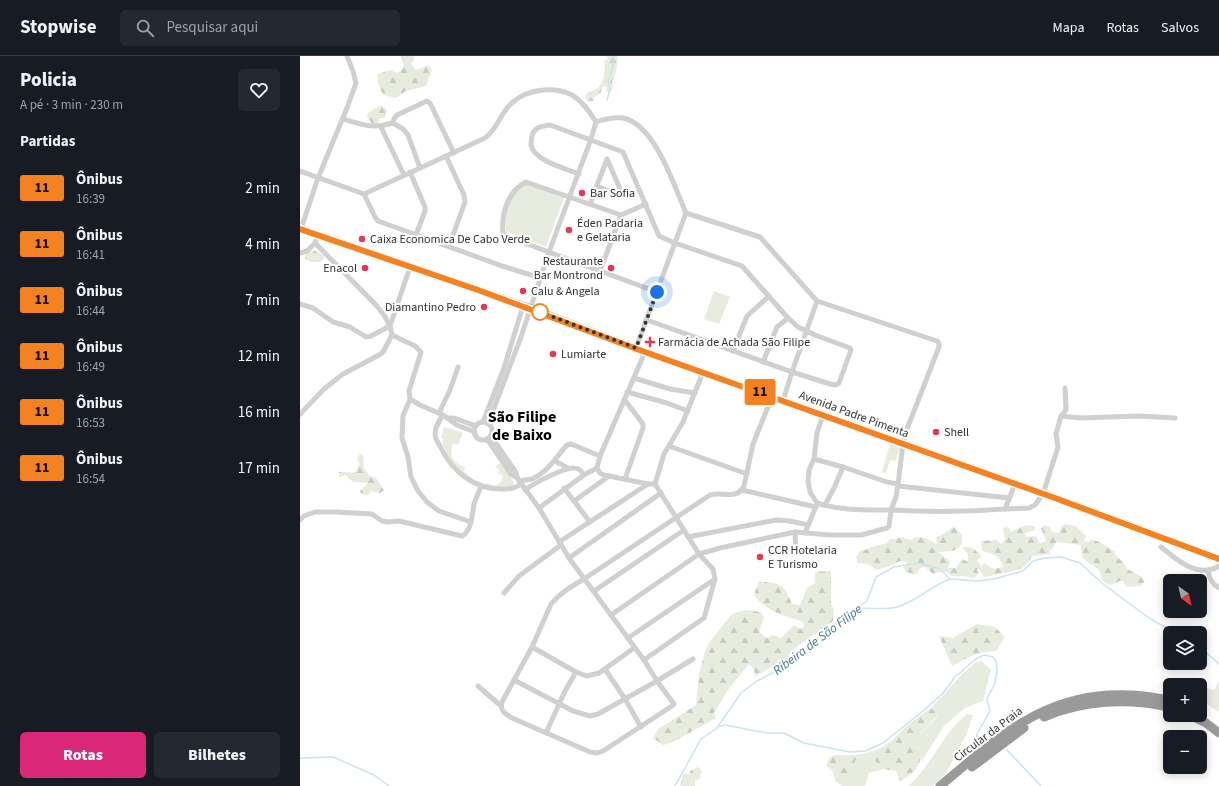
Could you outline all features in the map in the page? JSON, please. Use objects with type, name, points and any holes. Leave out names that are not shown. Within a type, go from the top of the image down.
[{"type":"highway","name":"Circular da Praia","points":[[940,786],[1009,730],[1056,705],[1086,697],[1116,695],[1136,695],[1163,700]]},
{"type":"highway","name":"Circular da Praia","points":[[950,786],[1017,732],[1052,713],[1078,706],[1110,702],[1140,702],[1163,706]]},
{"type":"highway","points":[[1207,718],[1219,726]]},
{"type":"highway","points":[[1202,722],[1219,733]]},
{"type":"main road","name":"Avenida Padre Pimenta","points":[[301,229],[526,307],[645,352],[1219,558]]},
{"type":"street","points":[[301,229],[318,178],[343,119],[356,83],[347,56]]},
{"type":"street","points":[[300,171],[364,194],[485,138],[492,133],[504,112],[513,102],[534,91],[560,91],[571,95],[585,106],[596,122]]},
{"type":"street","points":[[393,123],[397,115],[428,101],[454,153]]},
{"type":"street","points":[[596,122],[610,118],[624,118],[637,124],[647,133],[657,147],[686,212],[636,348]]},
{"type":"street","points":[[343,119],[366,126],[381,126],[393,123],[403,129],[408,135],[420,168]]},
{"type":"street","points":[[475,429],[486,423],[526,307],[541,278],[549,252],[579,174],[596,122]]},
{"type":"street","points":[[579,174],[541,159],[534,152],[531,144],[533,133],[539,126],[550,124],[623,152],[659,236],[742,266],[788,318],[806,332],[850,348],[851,350],[845,369],[839,383],[836,385],[792,372],[646,320]]},
{"type":"street","points":[[381,126],[404,175]]},
{"type":"street","points":[[446,156],[464,195],[465,202],[449,246]]},
{"type":"street","points":[[590,204],[607,159],[620,191],[620,195],[597,186]]},
{"type":"street","points":[[410,172],[425,207],[416,235]]},
{"type":"street","points":[[646,204],[621,215],[526,182],[521,184],[511,194],[506,204],[502,227],[505,235],[511,238],[657,292]]},
{"type":"street","points":[[364,194],[378,221],[502,266],[541,278]]},
{"type":"street","points":[[611,615],[699,554],[732,545],[795,532],[830,535],[861,535],[884,530],[889,526],[891,510],[898,485],[903,444],[907,429],[939,347],[937,341],[817,301],[760,237],[686,212]]},
{"type":"street","points":[[600,271],[621,215]]},
{"type":"street","points":[[300,253],[307,251],[315,243],[318,235]]},
{"type":"street","points":[[300,414],[324,389],[343,374],[383,352],[392,335],[390,326],[376,305],[315,243]]},
{"type":"street","points":[[300,304],[313,308],[333,322],[350,327],[366,337],[371,336],[390,326],[410,267]]},
{"type":"street","points":[[733,351],[747,316],[769,296]]},
{"type":"street","points":[[783,401],[817,301]]},
{"type":"street","points":[[763,362],[777,327],[788,318]]},
{"type":"street","points":[[392,335],[415,346],[420,352],[409,390],[410,399],[403,416],[402,438],[408,457],[411,477],[418,491],[439,511],[471,522]]},
{"type":"street","points":[[645,352],[600,456],[597,468],[600,473],[609,476],[648,484],[656,484]]},
{"type":"street","points":[[458,367],[438,422],[435,435],[446,458],[460,474],[482,486],[496,489],[514,489],[519,481]]},
{"type":"street","points":[[644,660],[704,618],[714,579],[713,569],[699,554],[656,484],[664,454],[688,410],[703,372]]},
{"type":"street","points":[[634,378],[670,389],[695,393]]},
{"type":"street","points":[[501,706],[532,648],[551,604],[570,587],[710,495],[718,493],[732,495],[742,490],[816,505],[840,509],[861,510],[968,512],[1029,508],[1035,505],[1043,494],[1058,447],[1056,434],[1061,416],[1066,410],[1065,388]]},
{"type":"street","points":[[627,392],[688,410]]},
{"type":"street","points":[[742,490],[753,444],[772,397]]},
{"type":"street","points":[[410,399],[420,405],[449,418],[454,418],[475,429],[479,439],[489,437]]},
{"type":"street","points":[[624,399],[643,424],[643,428],[624,479]]},
{"type":"street","points":[[805,533],[816,505],[810,492],[808,481],[809,470],[814,459],[817,433],[823,415]]},
{"type":"street","points":[[1061,416],[1080,418],[1139,416],[1175,418]]},
{"type":"street","points":[[478,686],[512,718],[590,752],[597,753],[603,751],[641,727],[673,705],[644,660],[569,558],[539,508],[519,481],[511,474],[489,437],[492,428],[486,423]]},
{"type":"street","points":[[519,481],[530,480],[543,473],[555,461],[567,445],[571,444],[600,456]]},
{"type":"street","points":[[669,446],[747,474]]},
{"type":"street","points":[[814,459],[898,485],[1009,498]]},
{"type":"street","points":[[555,461],[568,468]]},
{"type":"street","points":[[825,506],[843,467]]},
{"type":"street","points":[[525,490],[568,468],[576,468],[584,475]]},
{"type":"street","points":[[539,508],[564,488],[597,468]]},
{"type":"street","points":[[574,501],[609,476]]},
{"type":"street","points":[[504,593],[519,576],[560,543],[648,484]]},
{"type":"street","points":[[1006,509],[1015,484]]},
{"type":"street","points":[[300,520],[315,512],[372,514],[382,521],[399,521],[462,536],[466,533],[471,522],[474,504],[482,486]]},
{"type":"street","points":[[564,488],[590,522]]},
{"type":"street","points":[[569,558],[661,493]]},
{"type":"street","points":[[688,537],[776,520],[808,525]]},
{"type":"street","points":[[594,592],[684,530]]},
{"type":"street","points":[[795,532],[796,551]]},
{"type":"street","points":[[1160,548],[1190,568],[1208,570],[1219,566]]},
{"type":"street","points":[[1208,570],[1208,577],[1212,583],[1219,588]]},
{"type":"street","points":[[628,638],[714,579]]},
{"type":"street","points":[[532,648],[576,672],[587,676],[599,673],[634,648]]},
{"type":"street","points":[[514,680],[560,705],[590,716],[598,714],[657,682],[693,658]]},
{"type":"street","points":[[605,669],[641,727]]},
{"type":"street","points":[[546,733],[560,705],[565,691],[576,672]]},
{"type":"green space","points":[[399,56],[414,56],[411,64],[416,70],[428,65],[432,70],[426,86],[406,91],[396,98],[383,95],[377,81],[378,74],[390,70],[398,73],[404,67],[401,57]]},
{"type":"green space","points":[[606,56],[617,56],[611,92],[606,92],[607,86],[602,87],[600,93],[595,96],[593,101],[587,101],[585,97],[588,92],[594,91],[598,88],[602,81],[605,69],[604,62],[608,58]]},
{"type":"green space","points":[[379,106],[383,106],[387,111],[385,118],[380,118],[378,124],[372,124],[367,116],[368,113]]},
{"type":"green space","points":[[526,183],[564,198],[546,247],[506,231],[506,209],[508,204]]},
{"type":"green space","points":[[309,251],[315,251],[323,255],[324,259],[320,262],[311,262],[305,259],[305,255]]},
{"type":"green space","points":[[714,291],[730,297],[719,324],[704,319]]},
{"type":"green space","points":[[444,427],[463,433],[458,445],[453,443],[451,451],[452,458],[456,463],[465,468],[464,472],[468,474],[466,476],[446,453],[442,441],[444,440],[441,438]]},
{"type":"green space","points":[[890,444],[900,448],[895,461],[890,460],[886,473],[882,472]]},
{"type":"green space","points":[[360,454],[363,455],[364,468],[370,477],[372,476],[377,479],[384,490],[380,493],[371,491],[368,495],[361,494],[360,491],[368,483],[353,482],[346,475],[339,477],[339,472],[356,472],[358,466],[360,465],[357,458]]},
{"type":"green space","points":[[500,463],[513,480],[513,486],[499,488],[485,485],[486,483],[494,486],[500,483],[503,476],[498,473],[499,469],[495,467]]},
{"type":"green space","points":[[1065,524],[1076,526],[1086,536],[1084,541],[1089,542],[1091,539],[1114,551],[1127,569],[1141,576],[1145,581],[1140,586],[1127,587],[1122,580],[1111,585],[1103,581],[1097,568],[1085,560],[1081,552],[1081,545],[1056,542],[1053,548],[1049,550],[1051,554],[1033,556],[1024,567],[1014,571],[984,577],[979,569],[977,570],[979,574],[974,578],[951,576],[947,572],[938,572],[933,574],[925,567],[920,568],[916,575],[906,572],[903,568],[907,562],[900,561],[877,570],[867,564],[858,563],[856,557],[860,551],[887,543],[890,539],[902,537],[911,540],[921,537],[937,544],[936,537],[954,527],[962,535],[962,544],[954,550],[938,552],[950,561],[948,568],[956,568],[962,559],[968,562],[968,555],[963,547],[969,547],[974,549],[982,557],[977,560],[981,565],[980,568],[984,563],[994,569],[1003,567],[1002,563],[996,556],[982,551],[981,541],[997,540],[1001,544],[1005,539],[1003,528],[1008,527],[1011,532],[1022,527],[1034,526],[1036,530],[1025,533],[1026,537],[1036,536],[1039,543],[1046,541],[1041,528],[1045,525],[1050,527],[1052,532],[1059,533],[1061,527]]},
{"type":"green space","points":[[831,571],[831,604],[834,609],[833,621],[791,651],[788,657],[755,677],[754,669],[749,664],[727,691],[714,713],[716,718],[671,743],[663,745],[653,738],[658,729],[696,705],[699,674],[705,651],[711,640],[732,614],[746,610],[760,612],[764,617],[759,632],[767,638],[773,635],[781,638],[794,625],[800,629],[804,627],[803,622],[769,609],[758,600],[754,594],[759,581],[781,586],[787,592],[792,604],[800,605],[807,588],[815,583],[815,572]]},
{"type":"green space","points":[[977,624],[995,627],[1005,637],[996,651],[978,654],[952,666],[939,636],[953,638]]},
{"type":"green space","points":[[982,661],[991,670],[983,701],[965,708],[944,726],[921,762],[922,751],[911,744],[938,716],[931,708],[962,674],[976,662]]},
{"type":"green space","points":[[1219,681],[1219,712],[1207,704],[1207,688],[1214,690]]},
{"type":"green space","points":[[931,708],[938,715],[911,744],[922,751],[918,766],[913,773],[900,781],[896,771],[883,769],[871,756],[856,759],[851,773],[843,786],[836,782],[833,772],[826,765],[830,758],[836,755],[864,754],[881,748],[890,742],[910,723]]},
{"type":"green space","points":[[967,714],[973,715],[967,733],[946,773],[933,786],[909,786],[925,768],[951,730]]},
{"type":"green space","points":[[871,756],[883,769],[869,773],[865,786],[843,786],[851,773],[856,759]]},
{"type":"green space","points":[[698,767],[702,771],[699,779],[695,781],[695,786],[680,786],[683,774],[689,774],[691,770]]},
{"type":"waterway","points":[[607,100],[610,89],[608,81],[611,75],[613,56]]},
{"type":"waterway","name":"Ribeira de São Filipe","points":[[675,786],[701,739],[717,728],[741,693],[757,681],[788,665],[821,634],[867,601],[876,577],[894,567],[918,563],[940,569],[950,579],[978,581],[994,579],[1023,571],[1033,561],[1045,558],[1061,557],[1080,563],[1103,584],[1149,618],[1163,626]]},
{"type":"waterway","points":[[857,608],[883,609],[897,607],[911,601],[950,579]]},
{"type":"waterway","name":"Ribeira de São Filipe","points":[[1207,653],[1219,664]]},
{"type":"waterway","points":[[717,727],[725,725],[767,733],[784,733],[804,743],[850,752],[865,751],[883,743],[923,711],[943,693],[955,677],[977,658],[984,655],[993,657],[996,661],[997,671],[995,683],[987,699],[990,711],[977,734],[977,747]]},
{"type":"waterway","points":[[1007,750],[1041,786]]},
{"type":"waterway","name":"Ribeira de São Filipe","points":[[300,758],[333,757],[374,775],[389,786]]},
{"type":"bus line","name":"11","points":[[300,229],[530,308],[645,352],[1055,498],[1219,559]]},
{"type":"place","name":"Bar Sofia","points":[[582,193]]},
{"type":"place","name":"Éden Padaria e Gelataria","points":[[569,230]]},
{"type":"place","name":"Caixa Economica De Cabo Verde","points":[[362,239]]},
{"type":"place","name":"Enacol","points":[[365,268]]},
{"type":"place","name":"Restaurante Bar Montrond","points":[[611,268]]},
{"type":"place","name":"Calu & Angela","points":[[523,291]]},
{"type":"place","name":"Diamantino Pedro","points":[[484,307]]},
{"type":"place","name":"Farmácia de Achada São Filipe","points":[[650,342]]},
{"type":"place","name":"Lumiarte","points":[[553,354]]},
{"type":"place","name":"Shell","points":[[936,432]]},
{"type":"place","name":"CCR Hotelaria E Turismo","points":[[760,557]]},
{"type":"district","name":"São Filipe de Baixo","points":[[522,425]]},
{"type":"route","points":[[540,312],[636,348],[657,292]]}]
